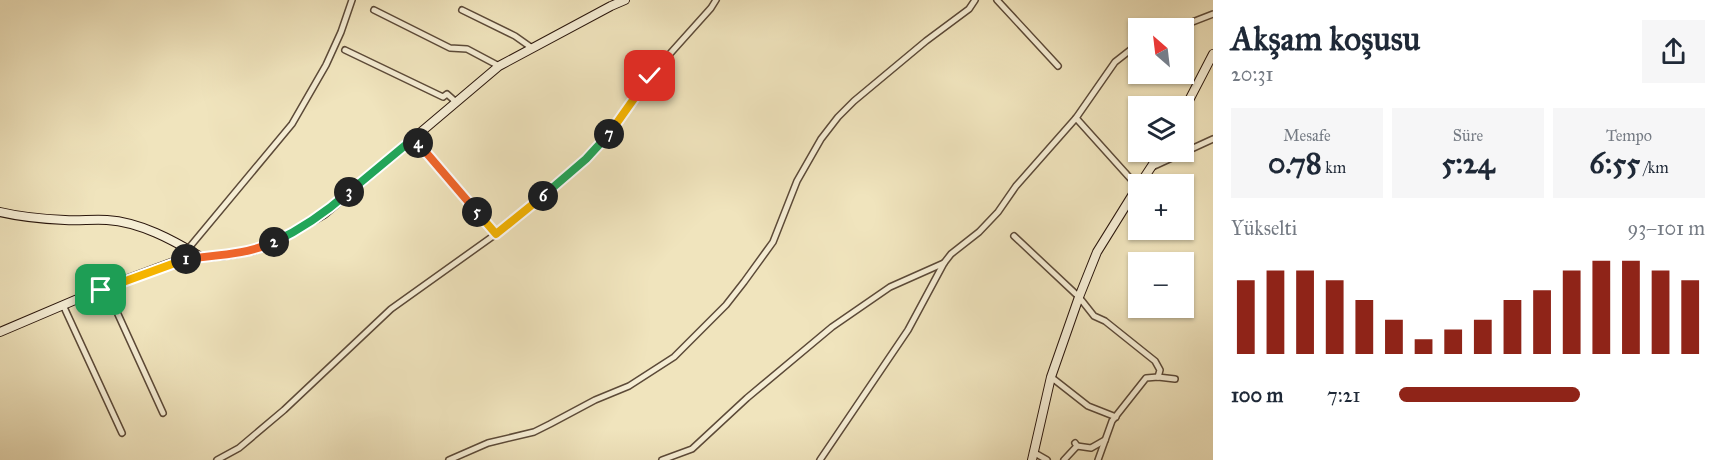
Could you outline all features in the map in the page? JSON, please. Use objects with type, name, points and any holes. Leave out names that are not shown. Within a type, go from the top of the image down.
[{"type":"street","points":[[188,249],[292,124],[326,65],[352,0]]},
{"type":"street","points":[[0,333],[63,305],[182,259],[254,250],[285,237],[324,214],[499,66],[625,0]]},
{"type":"street","points":[[217,460],[239,448],[284,410],[391,309],[496,234],[586,159],[617,124],[650,76],[716,0]]},
{"type":"street","points":[[450,460],[488,443],[534,432],[595,400],[629,386],[674,357],[726,305],[772,242],[797,181],[820,139],[838,117],[926,40],[969,9],[975,0]]},
{"type":"street","points":[[997,0],[1058,66]]},
{"type":"street","points":[[374,10],[450,48],[466,49],[499,66]]},
{"type":"street","points":[[462,10],[515,36],[532,48]]},
{"type":"street","points":[[1194,21],[1213,14]]},
{"type":"street","points":[[345,50],[443,97],[447,94],[456,102]]},
{"type":"street","points":[[820,460],[908,330],[944,263],[998,212],[1016,186],[1076,118],[1116,62],[1128,52]]},
{"type":"street","points":[[1191,96],[1213,54]]},
{"type":"street","points":[[1076,118],[1128,174]]},
{"type":"street","points":[[414,138],[496,234]]},
{"type":"street","points":[[1150,168],[1213,140]]},
{"type":"street","points":[[1146,174],[1154,162]]},
{"type":"street","points":[[1047,460],[1033,456],[1051,377],[1097,252],[1128,203]]},
{"type":"street","points":[[0,212],[19,217],[66,220],[108,219],[140,227],[201,257]]},
{"type":"street","points":[[1014,236],[1079,297],[1094,316],[1106,321],[1155,361],[1160,370],[1158,377]]},
{"type":"street","points":[[662,460],[692,449],[747,398],[832,327],[890,287],[944,263]]},
{"type":"street","points":[[106,288],[163,413]]},
{"type":"street","points":[[63,305],[122,433]]},
{"type":"street","points":[[1051,377],[1088,406],[1116,417]]},
{"type":"street","points":[[1098,460],[1112,421],[1146,378],[1175,379]]},
{"type":"street","points":[[1064,460],[1076,444],[1091,448],[1105,440]]},
{"type":"route","points":[[101,290],[182,259],[226,255],[269,245],[324,214],[414,138],[496,234],[586,159],[617,124],[650,76]]}]
